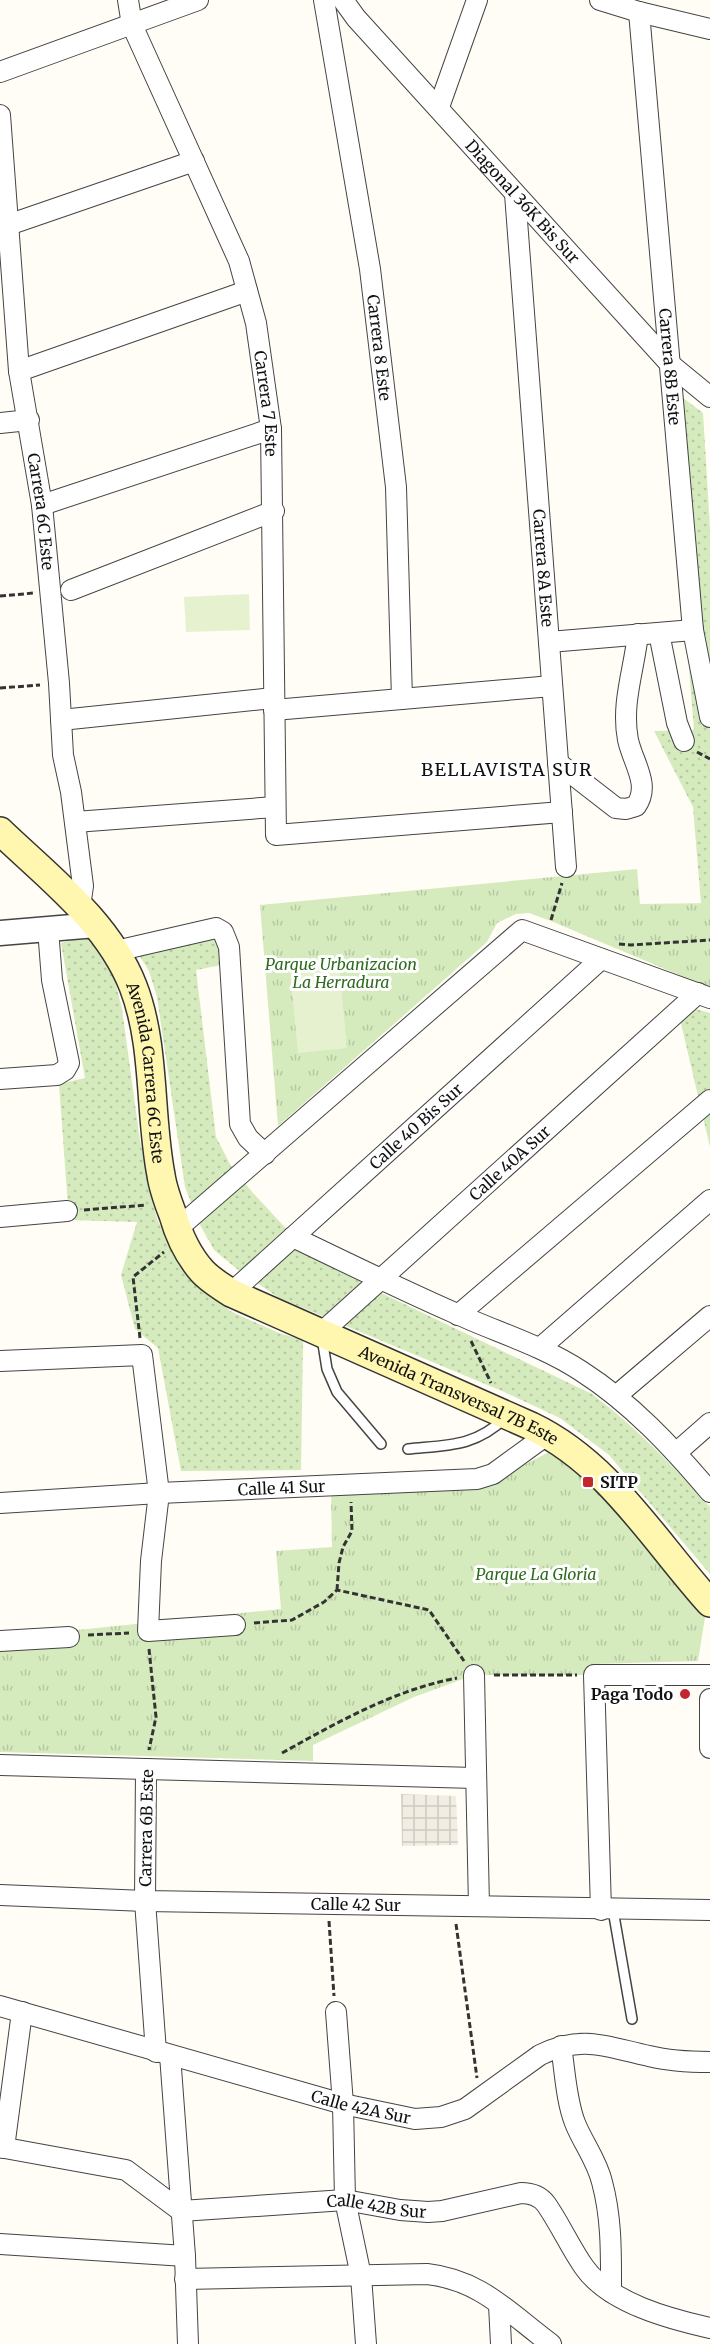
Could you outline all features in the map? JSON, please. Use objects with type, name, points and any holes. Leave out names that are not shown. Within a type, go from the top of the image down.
[{"type":"main road","name":"Avenida Carrera 6C Este","points":[[0,831],[88,916],[116,951],[132,983],[146,1034],[161,1175],[179,1234]]},
{"type":"main road","name":"Avenida Transversal 7B Este","points":[[179,1234],[190,1256],[204,1272],[231,1293],[548,1434],[572,1449],[598,1471],[706,1592]]},
{"type":"street","name":"Carrera 7 Este","points":[[128,0],[132,24],[238,261],[256,323],[271,429],[274,511],[273,704],[276,835],[562,812]]},
{"type":"street","points":[[0,72],[198,0]]},
{"type":"street","name":"Carrera 8 Este","points":[[324,0],[370,269],[396,487],[402,699]]},
{"type":"street","name":"Diagonal 36K Bis Sur","points":[[343,0],[356,18],[671,365],[710,397]]},
{"type":"street","points":[[439,107],[477,0]]},
{"type":"street","points":[[600,0],[710,29]]},
{"type":"street","name":"Carrera 8B Este","points":[[639,12],[693,630],[710,717]]},
{"type":"street","name":"Carrera 6C Este","points":[[0,115],[8,225],[5,251],[19,370],[42,505],[59,683],[63,755],[88,916]]},
{"type":"street","points":[[8,225],[194,161]]},
{"type":"street","name":"Carrera 8A Este","points":[[515,194],[566,867]]},
{"type":"street","points":[[19,370],[248,291]]},
{"type":"street","points":[[0,423],[29,420]]},
{"type":"street","points":[[42,505],[271,429]]},
{"type":"street","points":[[71,590],[274,511]]},
{"type":"street","points":[[549,642],[693,630]]},
{"type":"street","points":[[659,633],[676,723],[684,741]]},
{"type":"street","points":[[558,763],[616,808],[626,809],[636,806],[643,796],[642,784],[628,740],[626,717],[627,689],[635,660],[638,634]]},
{"type":"street","points":[[60,720],[273,704],[402,699],[552,686]]},
{"type":"street","points":[[75,822],[275,807]]},
{"type":"street","points":[[0,933],[48,929],[88,916]]},
{"type":"street","points":[[116,951],[216,928],[224,932],[230,947],[240,1124],[248,1138],[265,1154]]},
{"type":"street","points":[[0,1079],[57,1075],[64,1072],[68,1066],[69,1058],[52,980],[48,929]]},
{"type":"street","points":[[179,1234],[265,1154],[522,930],[607,951],[704,995]]},
{"type":"street","name":"Calle 40 Bis Sur","points":[[231,1293],[607,951]]},
{"type":"street","name":"Calle 40A Sur","points":[[321,1333],[704,995]]},
{"type":"street","points":[[458,1315],[710,1100]]},
{"type":"street","points":[[540,1348],[710,1200]]},
{"type":"street","points":[[0,1216],[68,1211]]},
{"type":"street","points":[[293,1237],[458,1315],[540,1348],[581,1371],[616,1396],[676,1452],[710,1492]]},
{"type":"street","points":[[616,1396],[710,1316]]},
{"type":"street","points":[[0,1361],[141,1355],[159,1493],[150,1561],[147,1632],[235,1625]]},
{"type":"street","points":[[676,1452],[710,1423]]},
{"type":"street","name":"Calle 41 Sur","points":[[0,1503],[159,1493],[477,1479],[493,1474],[548,1434]]},
{"type":"street","points":[[0,1641],[69,1637]]},
{"type":"street","points":[[474,1675],[479,1906]]},
{"type":"street","points":[[607,1910],[594,1675],[710,1675]]},
{"type":"street","points":[[710,1699],[710,1748]]},
{"type":"street","points":[[0,1764],[475,1778]]},
{"type":"street","name":"Carrera 6B Este","points":[[146,1769],[145,1901],[181,2211],[188,2344]]},
{"type":"street","name":"Calle 42 Sur","points":[[0,1894],[145,1901],[710,1910]]},
{"type":"street","name":"Calle 42A Sur","points":[[0,2006],[343,2104],[415,2118],[429,2119],[453,2114],[480,2100],[540,2055],[561,2046],[592,2043],[618,2047],[651,2057],[710,2062]]},
{"type":"street","points":[[22,2012],[2,2147],[126,2170],[181,2211]]},
{"type":"street","points":[[336,2012],[343,2104],[345,2200],[360,2276],[366,2344]]},
{"type":"street","points":[[561,2046],[575,2123],[602,2180],[612,2239],[611,2292]]},
{"type":"street","name":"Calle 42B Sur","points":[[181,2211],[345,2200],[400,2210],[428,2212],[521,2193],[535,2195],[546,2204],[593,2279],[611,2292],[666,2316],[710,2328]]},
{"type":"street","points":[[0,2244],[185,2256]]},
{"type":"street","points":[[185,2279],[441,2275],[481,2289],[551,2344]]},
{"type":"street","points":[[499,2305],[501,2344]]},
{"type":"lane","points":[[321,1333],[327,1370],[337,1392],[381,1444]]},
{"type":"lane","points":[[408,1449],[472,1440],[490,1432],[507,1416]]},
{"type":"lane","points":[[607,1910],[632,2019]]},
{"type":"path","points":[[0,596],[49,592]]},
{"type":"path","points":[[0,688],[59,683]]},
{"type":"path","points":[[559,924],[551,921],[566,867]]},
{"type":"path","points":[[607,951],[631,945],[710,940]]},
{"type":"path","points":[[68,1211],[168,1203]]},
{"type":"path","points":[[141,1355],[133,1277],[179,1234]]},
{"type":"path","points":[[458,1315],[492,1385]]},
{"type":"path","points":[[235,1625],[292,1620],[324,1602],[337,1590],[343,1547],[352,1531],[350,1484]]},
{"type":"path","points":[[337,1590],[429,1610],[474,1675]]},
{"type":"path","points":[[69,1637],[147,1632]]},
{"type":"path","name":"Carrera 6B Este","points":[[146,1769],[156,1717],[147,1632]]},
{"type":"path","points":[[247,1772],[386,1699],[427,1684],[474,1675],[594,1675]]},
{"type":"path","points":[[328,1905],[336,2012]]},
{"type":"path","points":[[454,1907],[480,2100]]},
{"type":"green space","points":[[666,385],[703,413],[710,528],[710,903],[701,903],[693,807],[654,731],[694,730]]},
{"type":"green space","points":[[249,594],[250,630],[186,632],[184,597]]},
{"type":"green space","name":"Parque Urbanizacion La Herradura","points":[[637,869],[640,904],[710,903],[710,988],[551,921],[529,913],[516,914],[497,923],[487,942],[278,1126],[260,905]]},
{"type":"green space","points":[[89,935],[104,953],[114,977],[122,1009],[140,1141],[157,1219],[183,1271],[230,1311],[279,1333],[303,1340],[301,1470],[181,1471],[158,1348],[135,1329],[121,1275],[137,1222],[69,1220],[59,1084],[85,1078],[61,943]]},
{"type":"green space","points":[[224,935],[227,964],[196,970],[216,1137],[231,1166],[306,1250],[371,1288],[592,1394],[624,1420],[710,1507],[710,1574],[609,1455],[560,1418],[502,1391],[279,1298],[214,1250],[200,1225],[185,1187],[157,997],[149,971],[139,955]]},
{"type":"green space","points":[[339,965],[347,1048],[298,1053],[290,970]]},
{"type":"green space","points":[[696,1009],[710,1013],[710,1147],[679,1015]]},
{"type":"green space","name":"Parque La Gloria","points":[[549,1452],[564,1460],[606,1501],[706,1611],[698,1661],[595,1664],[594,1675],[474,1675],[414,1697],[313,1745],[313,1761],[0,1752],[0,1638],[281,1609],[276,1551],[332,1547],[331,1493],[489,1483]]},
{"type":"shaded area","points":[[401,1794],[456,1796],[458,1845],[402,1846]]},
{"type":"place","name":"SITP","points":[[588,1482]]},
{"type":"place","name":"Paga Todo","points":[[685,1694]]},
{"type":"district","name":"BELLAVISTA SUR","points":[[507,770]]}]
